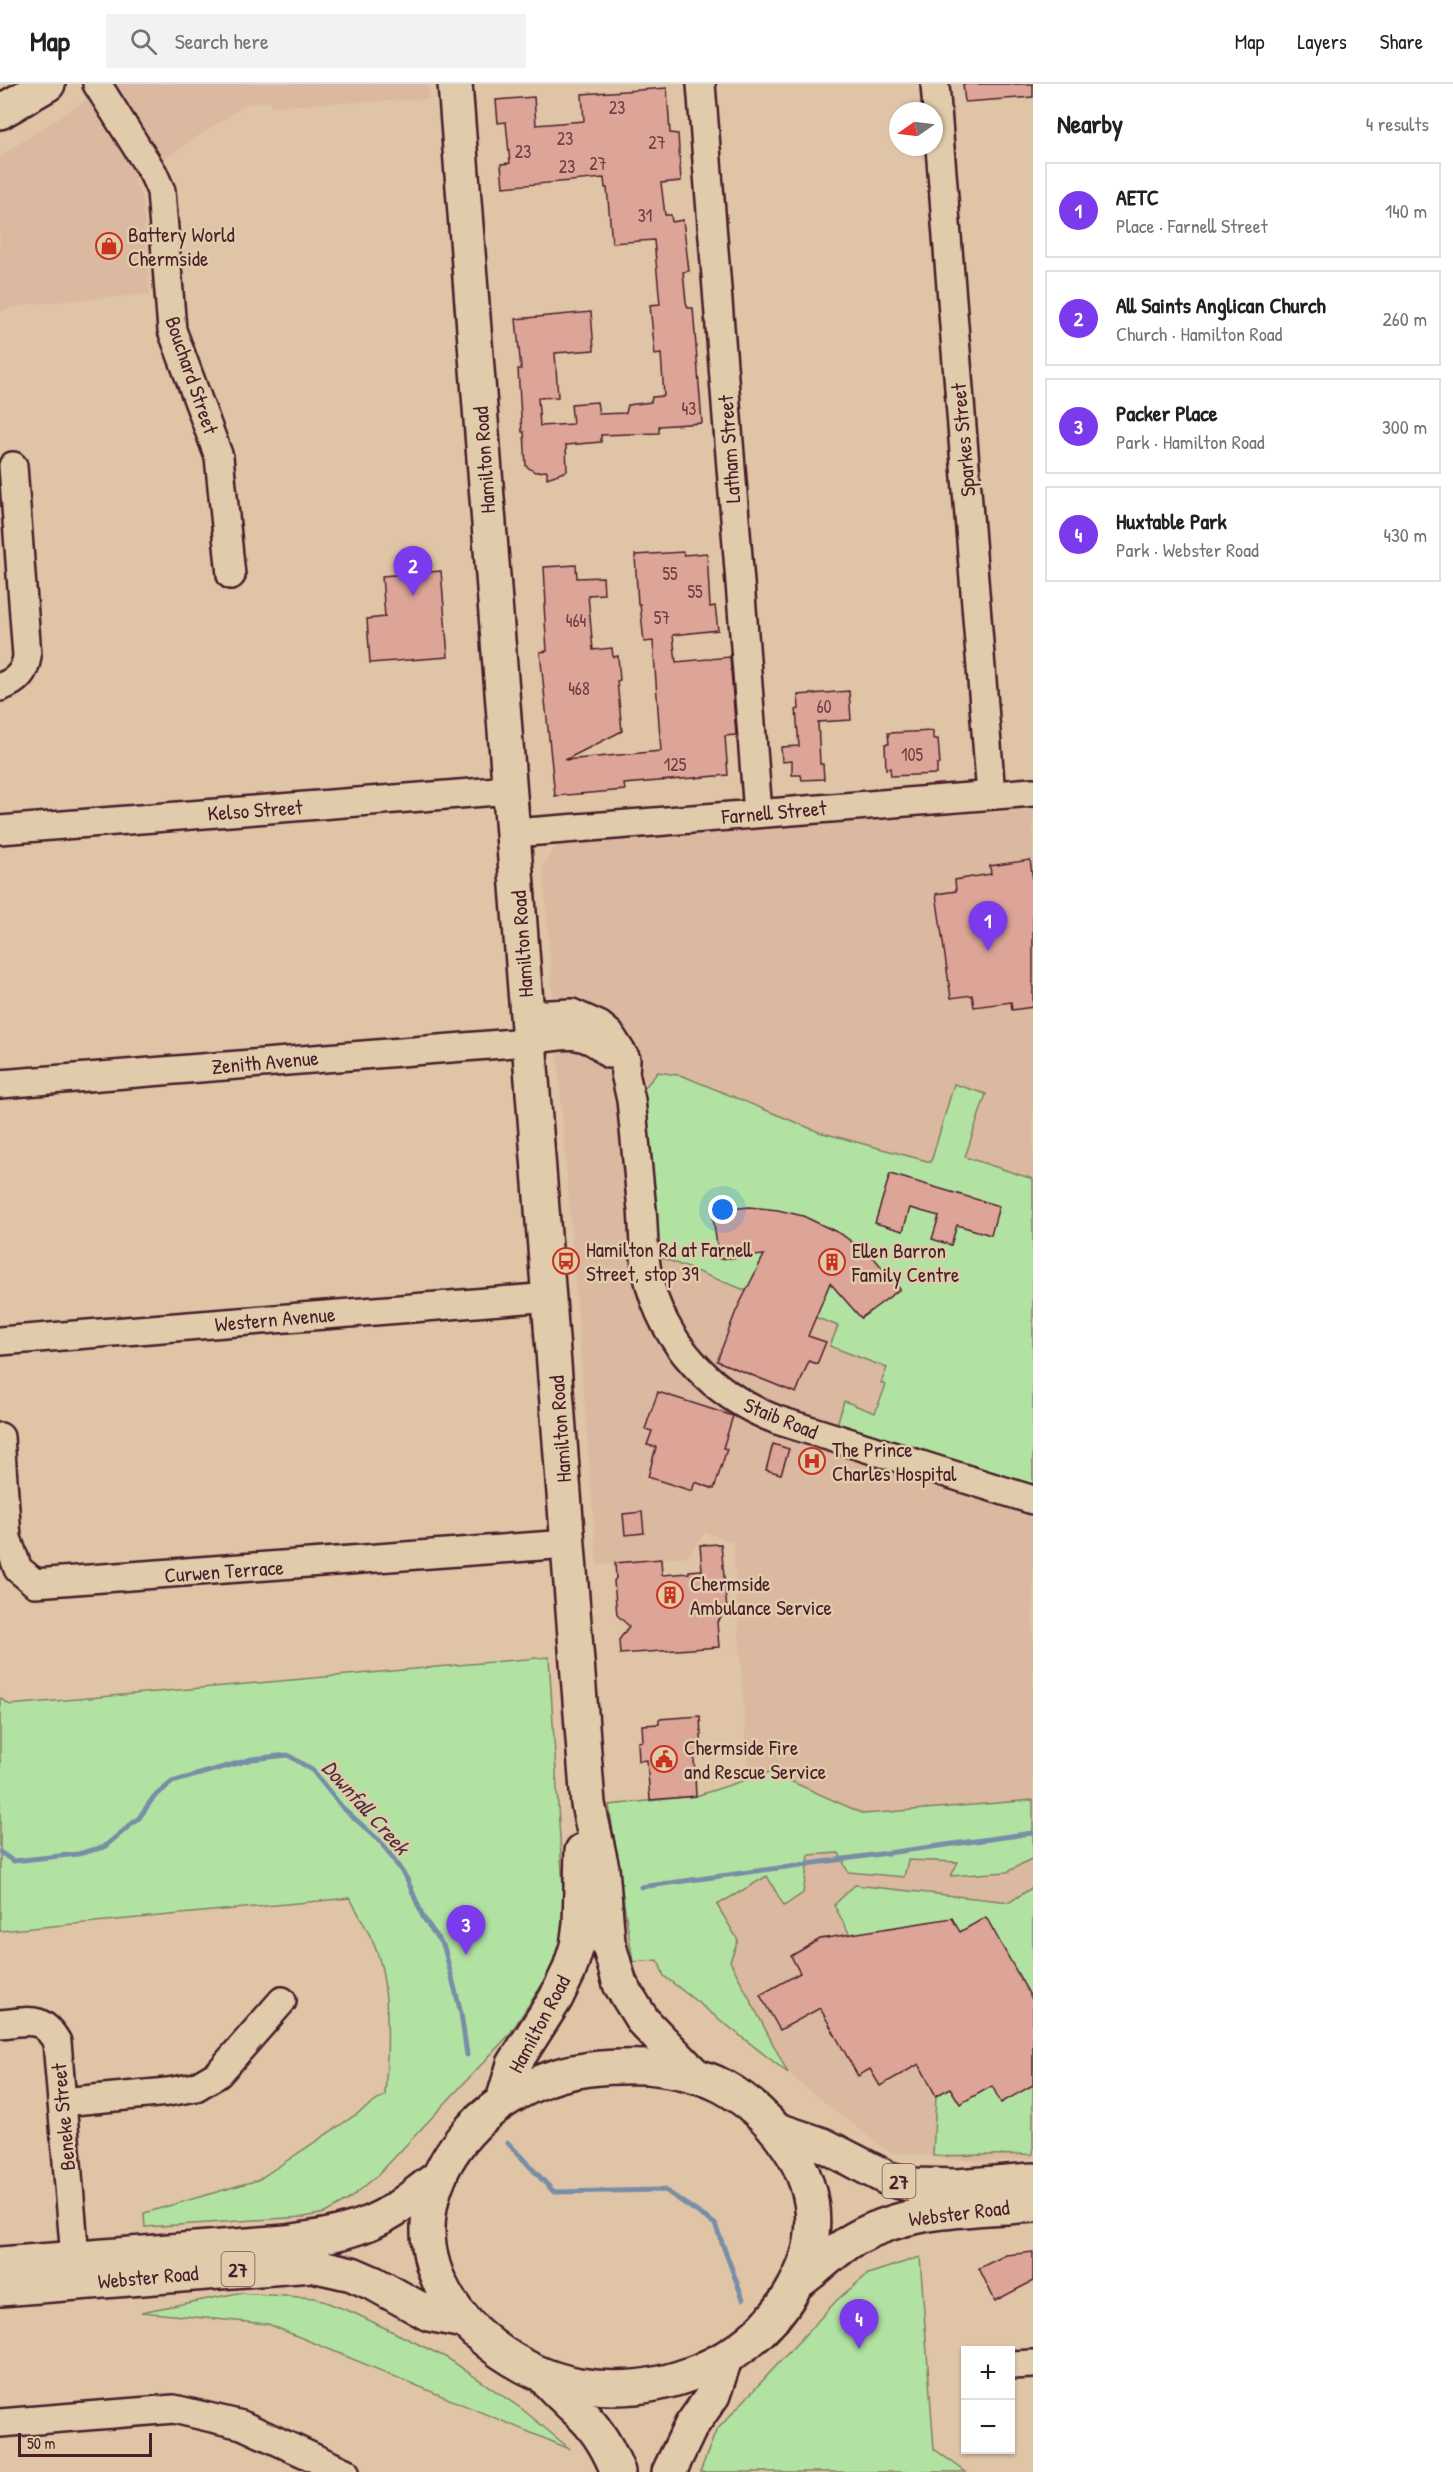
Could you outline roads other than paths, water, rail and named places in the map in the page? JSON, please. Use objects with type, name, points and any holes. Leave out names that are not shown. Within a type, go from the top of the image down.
[{"type":"main road","points":[[0,112],[48,84]]},
{"type":"main road","name":"Hamilton Road","points":[[455,84],[588,1804],[602,1868],[608,1942],[620,1984],[643,2021],[696,2076]]},
{"type":"main road","name":"Hamilton Road","points":[[503,2101],[514,2064],[556,1998],[569,1971],[577,1946],[580,1870],[588,1804]]},
{"type":"main road","name":"27","points":[[440,2176],[464,2137],[503,2101],[555,2076],[599,2068],[647,2067],[696,2076],[724,2087],[759,2113],[775,2129]]},
{"type":"main road","points":[[775,2129],[795,2156],[812,2205],[812,2237],[796,2284]]},
{"type":"main road","name":"Webster Road","points":[[775,2129],[823,2145],[889,2179],[913,2185],[957,2186],[1033,2180]]},
{"type":"main road","points":[[440,2176],[432,2195],[429,2215],[430,2253],[442,2290],[464,2320]]},
{"type":"main road","name":"Webster Road","points":[[0,2264],[286,2242],[332,2235],[362,2227],[393,2211],[440,2176]]},
{"type":"main road","name":"Webster Road","points":[[796,2284],[847,2243],[887,2224],[922,2214],[1033,2205]]},
{"type":"main road","name":"Webster Road","points":[[0,2289],[312,2265],[352,2274],[429,2314],[464,2320]]},
{"type":"main road","name":"27","points":[[464,2320],[502,2354],[544,2377],[579,2385],[632,2387],[682,2378],[725,2359],[767,2326],[796,2284]]},
{"type":"main road","points":[[669,2472],[691,2426],[713,2395],[725,2359]]},
{"type":"main road","points":[[544,2377],[596,2431],[607,2447],[618,2472]]},
{"type":"street","name":"Bouchard Street","points":[[97,84],[153,173],[161,191],[172,330],[219,457],[231,575]]},
{"type":"street","name":"Latham Street","points":[[701,84],[758,813]]},
{"type":"street","name":"Sparkes Street","points":[[935,84],[991,795]]},
{"type":"street","points":[[0,687],[15,680],[22,673],[27,656],[13,466]]},
{"type":"street","name":"Kelso Street","points":[[0,830],[510,790]]},
{"type":"street","name":"Farnell Street","points":[[514,833],[1033,792]]},
{"type":"street","name":"Staib Road","points":[[529,1028],[572,1013],[599,1025],[620,1047],[626,1059],[625,1073],[631,1100],[645,1260],[652,1296],[678,1346],[704,1376],[750,1409],[777,1420],[1033,1500]]},
{"type":"street","name":"Zenith Avenue","points":[[0,1084],[529,1028]]},
{"type":"street","name":"Western Avenue","points":[[0,1341],[550,1298]]},
{"type":"street","name":"Curwen Terrace","points":[[0,1437],[7,1538],[18,1569],[35,1583],[568,1544]]},
{"type":"street","points":[[62,2102],[168,2092],[196,2086],[218,2074],[282,2001]]},
{"type":"street","name":"Beneke Street","points":[[0,2024],[36,2021],[49,2028],[57,2042],[75,2258]]},
{"type":"street","points":[[1015,2365],[1033,2364]]},
{"type":"street","points":[[0,2423],[174,2409],[242,2425],[345,2472]]},
{"type":"waterway","name":"Downfall Creek","points":[[0,1852],[13,1861],[78,1854],[104,1847],[139,1818],[153,1798],[172,1782],[252,1759],[288,1755],[312,1770],[342,1807],[382,1843],[407,1879],[423,1917],[444,1947],[461,2013],[467,2055]]},
{"type":"waterway","points":[[641,1887],[1033,1833]]},
{"type":"waterway","name":"Downfall Creek","points":[[508,2143],[554,2192],[665,2190],[715,2224],[743,2299]]},
{"type":"place","name":"Battery World Chermside","points":[[109,246]]},
{"type":"place","name":"All Saints Anglican Church","points":[[413,596]]},
{"type":"place","name":"AETC","points":[[988,951]]},
{"type":"place","name":"Hamilton Rd at Farnell Street, stop 39","points":[[566,1261]]},
{"type":"place","name":"Ellen Barron Family Centre","points":[[832,1262]]},
{"type":"place","name":"The Prince Charles Hospital","points":[[812,1461]]},
{"type":"place","name":"Chermside Ambulance Service","points":[[670,1595]]},
{"type":"place","name":"Chermside Fire and Rescue Service","points":[[664,1759]]},
{"type":"place","name":"Packer Place","points":[[466,1955]]},
{"type":"place","name":"Huxtable Park","points":[[859,2349]]}]
